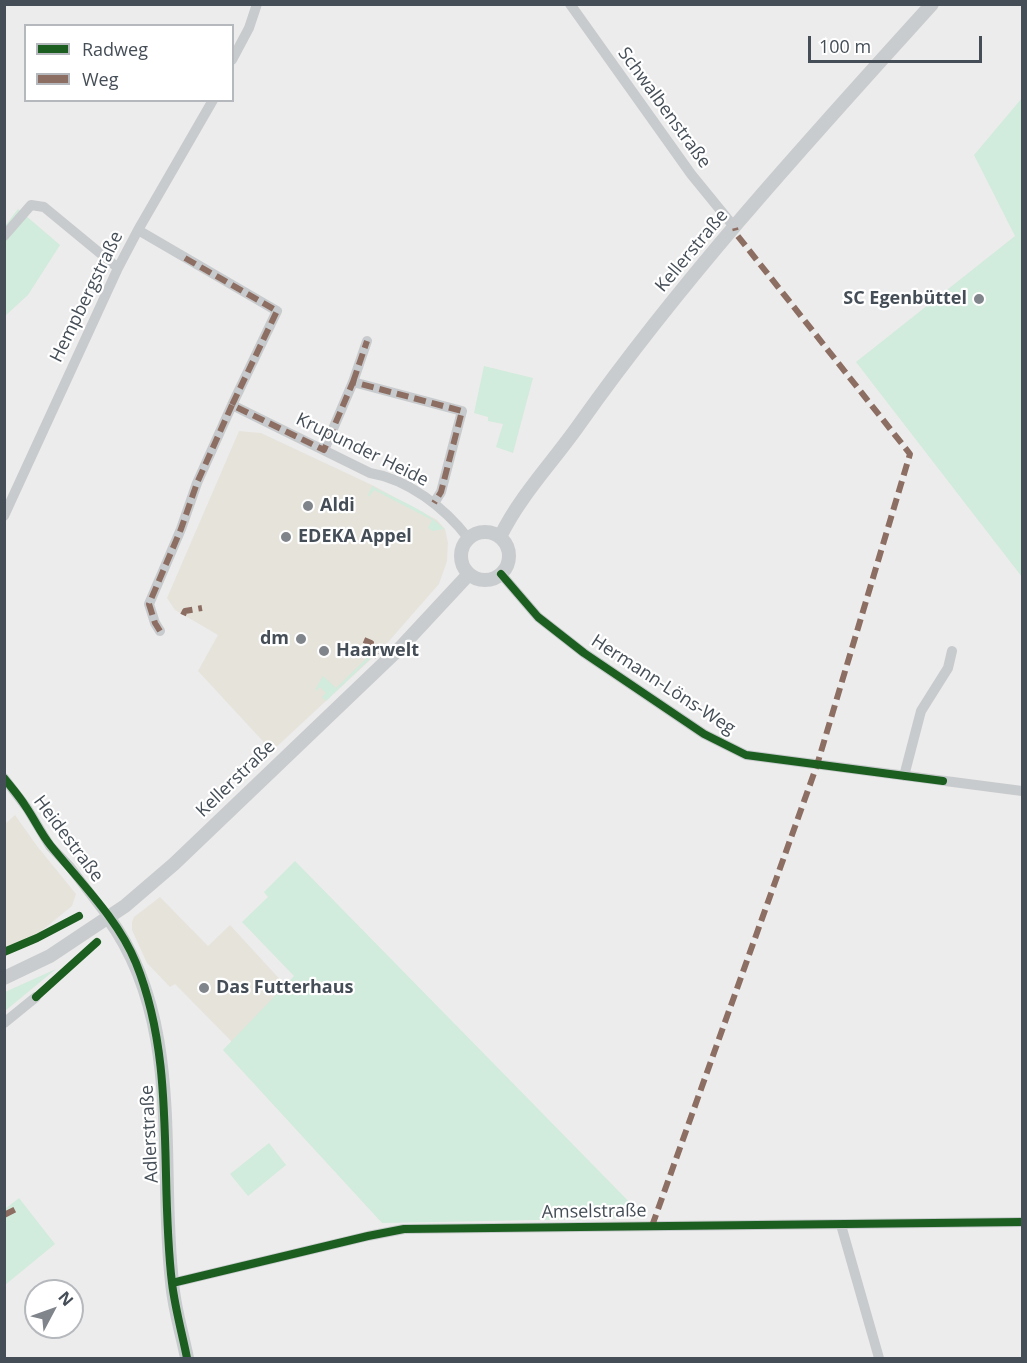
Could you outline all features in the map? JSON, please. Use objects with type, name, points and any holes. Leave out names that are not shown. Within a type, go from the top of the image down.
[{"type":"main road","name":"Kellerstraße","points":[[500,537],[538,477],[648,331],[735,228],[932,4]]},
{"type":"main road","points":[[476,533],[492,533],[500,537],[508,551],[509,559],[501,574],[494,579],[476,579],[461,563],[461,549],[468,538],[476,533]]},
{"type":"main road","name":"Kellerstraße","points":[[4,978],[50,956],[125,906],[174,864],[402,646],[469,574]]},
{"type":"main road","name":"Adlerstraße","points":[[108,917],[135,962],[153,1021],[164,1098],[172,1283],[187,1359]]},
{"type":"street","points":[[234,56],[249,28],[257,4]]},
{"type":"street","name":"Schwalbenstraße","points":[[570,4],[659,131],[735,228]]},
{"type":"street","name":"Hempbergstraße","points":[[4,516],[118,268],[212,102]]},
{"type":"street","points":[[4,236],[31,205],[39,205],[118,268]]},
{"type":"street","points":[[138,230],[278,311],[197,483],[181,529],[149,604],[160,631]]},
{"type":"street","points":[[324,450],[353,382],[367,341]]},
{"type":"street","points":[[353,382],[462,411],[441,492],[434,503]]},
{"type":"street","name":"Krupunder Heide","points":[[232,405],[370,473],[384,475],[434,503],[453,519],[468,538]]},
{"type":"street","name":"Hermann-Löns-Weg","points":[[501,574],[538,618],[584,653],[704,734],[746,755],[1023,791]]},
{"type":"street","points":[[904,776],[921,711],[948,668],[952,651]]},
{"type":"street","name":"Heidestraße","points":[[4,778],[22,800],[51,846],[108,917]]},
{"type":"street","points":[[4,1023],[36,997]]},
{"type":"street","name":"Amselstraße","points":[[172,1283],[404,1229],[1023,1222]]},
{"type":"street","points":[[841,1225],[879,1359]]},
{"type":"shaded area","points":[[239,431],[261,433],[374,486],[437,520],[445,529],[448,543],[447,561],[439,584],[382,649],[272,751],[198,671],[218,635],[175,610],[167,598]]},
{"type":"shaded area","points":[[15,815],[76,894],[72,906],[39,933],[5,949],[5,824]]},
{"type":"shaded area","points":[[160,897],[208,946],[230,925],[286,986],[232,1042],[175,984],[170,987],[147,963],[132,930],[132,922],[134,917]]},
{"type":"green space","name":"SC Egenbüttel","points":[[1022,98],[1022,577],[856,362],[1015,236],[974,155]]},
{"type":"green space","points":[[18,209],[60,245],[28,295],[5,316],[5,226]]},
{"type":"green space","points":[[484,366],[533,378],[513,453],[496,447],[503,424],[488,421],[488,417],[474,413]]},
{"type":"green space","points":[[372,486],[419,510],[444,529],[433,531],[428,528],[432,520],[374,490],[369,497]]},
{"type":"green space","points":[[363,650],[374,655],[326,701],[322,697],[326,693],[320,687],[315,690],[323,676],[336,688],[366,659],[359,652]]},
{"type":"green space","points":[[295,861],[645,1218],[382,1223],[223,1050],[294,976],[242,922],[268,897],[264,892]]},
{"type":"green space","points":[[56,969],[5,1011],[5,992]]},
{"type":"green space","points":[[269,1143],[286,1165],[248,1196],[230,1174]]},
{"type":"green space","points":[[19,1198],[55,1244],[5,1285],[5,1209]]},
{"type":"marked path","points":[[652,1226],[817,765],[910,454],[737,235],[735,228]]},
{"type":"marked path","points":[[185,258],[277,311],[232,405],[324,450],[353,382],[462,411],[441,492],[434,503]]},
{"type":"marked path","points":[[353,382],[367,341]]},
{"type":"marked path","points":[[160,631],[149,604],[181,529],[197,483],[232,405]]},
{"type":"marked path","points":[[183,615],[185,611],[202,608]]},
{"type":"marked path","points":[[364,640],[371,643],[366,649],[377,656]]},
{"type":"marked path","points":[[4,1215],[16,1209]]},
{"type":"cycle path","points":[[501,574],[538,617],[584,653],[704,734],[746,755],[943,781]]},
{"type":"cycle path","points":[[4,778],[24,803],[47,841],[119,931],[136,963],[149,1002],[162,1081],[168,1243],[172,1283],[187,1358]]},
{"type":"cycle path","points":[[4,952],[79,916]]},
{"type":"cycle path","points":[[36,997],[97,942]]},
{"type":"cycle path","points":[[172,1283],[404,1229],[1022,1222]]},
{"type":"place","name":"SC Egenbüttel","points":[[979,299]]},
{"type":"place","name":"Aldi","points":[[308,506]]},
{"type":"place","name":"EDEKA Appel","points":[[286,537]]},
{"type":"place","name":"dm","points":[[301,639]]},
{"type":"place","name":"Haarwelt","points":[[324,651]]},
{"type":"place","name":"Das Futterhaus","points":[[204,988]]}]
